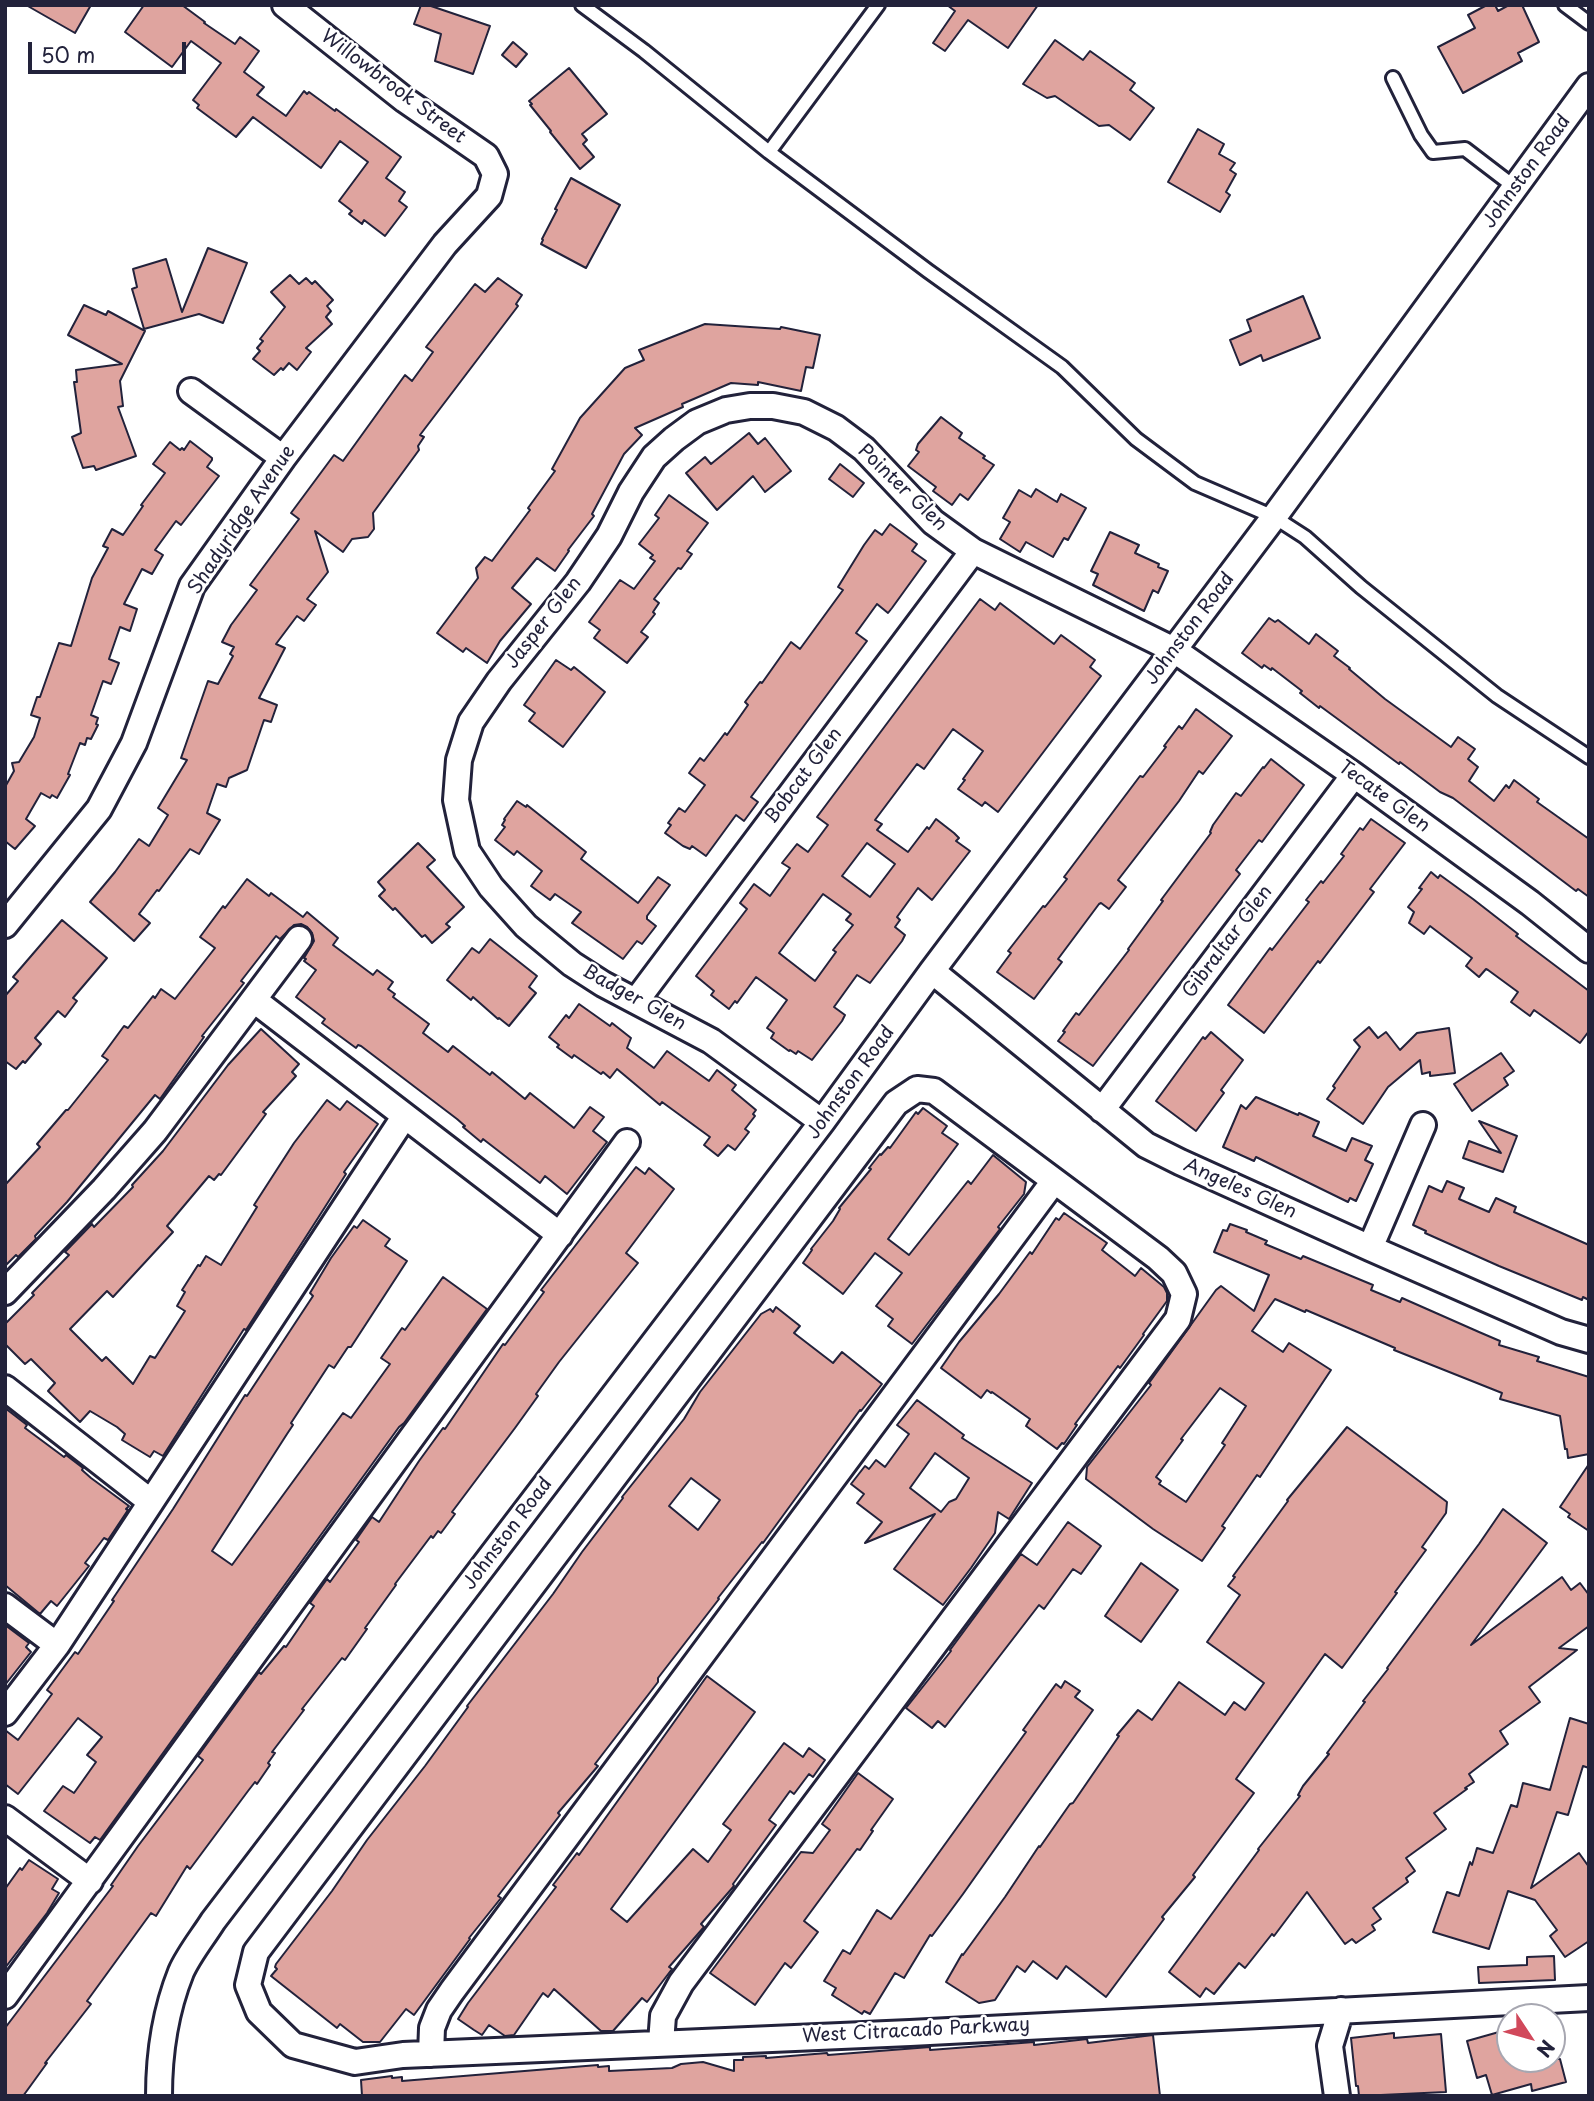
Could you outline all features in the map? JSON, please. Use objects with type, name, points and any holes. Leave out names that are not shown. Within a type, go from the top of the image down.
[{"type":"street","name":"Willowbrook Street","points":[[285,5],[405,100],[485,156],[495,174]]},
{"type":"street","name":"Johnston Road","points":[[159,2096],[159,2059],[168,2010],[182,1970],[213,1921],[822,1122],[932,971],[1274,517],[1589,86]]},
{"type":"street","name":"Shadyridge Avenue","points":[[5,925],[99,809],[134,743],[192,586],[283,458],[445,244],[489,196],[495,174]]},
{"type":"street","points":[[191,391],[283,458]]},
{"type":"street","name":"Pointer Glen","points":[[697,422],[726,410],[750,406],[773,406],[804,412],[836,428],[864,449],[933,522],[973,551],[1174,650]]},
{"type":"street","name":"Jasper Glen","points":[[467,851],[456,800],[459,760],[471,722],[499,681],[578,582],[654,457],[697,422]]},
{"type":"street","name":"Bobcat Glen","points":[[636,1001],[973,551]]},
{"type":"street","name":"Tecate Glen","points":[[1174,650],[1354,775],[1530,903],[1589,950]]},
{"type":"street","name":"Gibraltar Glen","points":[[1102,1110],[1354,775]]},
{"type":"street","name":"Badger Glen","points":[[467,851],[491,887],[526,926],[572,964],[710,1041],[822,1122]]},
{"type":"street","points":[[5,1292],[104,1189],[155,1130],[299,939]]},
{"type":"street","name":"Angeles Glen","points":[[932,971],[1146,1144],[1370,1248],[1562,1332],[1589,1340]]},
{"type":"street","points":[[254,1000],[560,1235]]},
{"type":"street","name":"West Citracado Parkway","points":[[1054,1181],[934,1091],[917,1089],[896,1103],[256,1952],[248,1985],[259,2012],[293,2045],[355,2062],[403,2055],[910,2033],[1589,1998]]},
{"type":"street","points":[[5,1713],[57,1645],[404,1116]]},
{"type":"street","points":[[1370,1248],[1423,1125]]},
{"type":"street","points":[[5,1996],[627,1142]]},
{"type":"street","points":[[431,2054],[432,2028],[439,2010],[452,1991],[1054,1181],[1158,1258],[1174,1273],[1184,1294],[1178,1319],[681,1983],[663,2016],[661,2043]]},
{"type":"street","points":[[5,1388],[151,1502]]},
{"type":"street","points":[[5,1606],[57,1645]]},
{"type":"street","points":[[5,1818],[90,1881]]},
{"type":"street","points":[[1337,2096],[1330,2046],[1341,2010]]},
{"type":"lane","points":[[582,5],[645,51],[769,152],[1062,367],[1136,439],[1195,483],[1274,517],[1305,537],[1361,587],[1497,696],[1589,757]]},
{"type":"lane","points":[[769,152],[878,5]]},
{"type":"lane","points":[[1565,5],[1589,23]]},
{"type":"lane","points":[[1393,78],[1421,135],[1433,152],[1465,149],[1516,188]]},
{"type":"building","points":[[26,5],[91,5],[75,33]]},
{"type":"building","points":[[144,5],[182,5],[235,44],[240,37],[259,51],[244,72],[264,87],[257,95],[286,116],[304,91],[307,94],[309,92],[401,157],[386,178],[405,192],[399,201],[407,207],[385,236],[364,220],[362,224],[349,214],[352,211],[339,201],[368,162],[340,141],[321,168],[253,117],[236,137],[197,108],[199,105],[193,100],[221,63],[191,41],[172,67],[125,32]]},
{"type":"building","points":[[421,5],[490,26],[473,74],[435,61],[441,34],[414,24]]},
{"type":"building","points":[[947,5],[1038,5],[1008,48],[968,20],[945,51],[933,43],[955,11]]},
{"type":"building","points":[[1487,5],[1495,5],[1498,11],[1509,5],[1522,5],[1539,42],[1518,53],[1522,61],[1463,93],[1438,47],[1475,28],[1468,15]]},
{"type":"building","points":[[1055,40],[1083,60],[1090,51],[1135,83],[1130,90],[1154,108],[1130,140],[1109,125],[1099,126],[1055,96],[1047,98],[1023,84]]},
{"type":"building","points":[[513,42],[527,54],[516,67],[502,55]]},
{"type":"building","points":[[569,68],[607,114],[582,134],[587,140],[583,144],[594,157],[580,169],[529,101]]},
{"type":"building","points":[[1198,129],[1224,144],[1219,154],[1235,163],[1230,170],[1236,174],[1226,192],[1230,195],[1220,212],[1168,182]]},
{"type":"building","points":[[571,178],[620,205],[586,268],[541,244]]},
{"type":"building","points":[[208,248],[247,263],[223,323],[199,314],[144,329],[132,289],[137,287],[133,269],[166,259],[182,312]]},
{"type":"building","points":[[290,275],[299,284],[306,278],[312,284],[315,281],[333,300],[327,306],[331,311],[326,317],[332,324],[306,348],[311,352],[297,370],[289,363],[274,375],[253,359],[260,351],[257,348],[263,341],[260,339],[285,307],[271,292]]},
{"type":"building","points":[[498,278],[522,295],[516,304],[518,306],[420,435],[424,437],[418,446],[419,450],[373,513],[374,529],[368,537],[352,539],[343,552],[315,531],[328,572],[307,599],[316,605],[304,621],[297,616],[276,644],[285,648],[259,698],[277,705],[271,722],[264,720],[247,770],[229,778],[226,787],[217,784],[207,813],[220,820],[199,854],[190,849],[139,914],[150,923],[134,941],[90,902],[139,839],[149,846],[168,815],[158,808],[187,760],[181,758],[208,681],[218,684],[233,656],[230,654],[234,647],[222,642],[257,590],[250,585],[299,519],[291,513],[334,455],[343,461],[405,375],[412,381],[433,352],[426,347],[475,284],[485,292]]},
{"type":"building","points":[[1303,296],[1320,338],[1263,361],[1261,355],[1240,365],[1230,340],[1251,331],[1247,320]]},
{"type":"building","points":[[84,305],[106,315],[108,311],[145,331],[120,381],[123,406],[118,407],[136,456],[96,470],[94,466],[83,468],[72,437],[81,433],[74,382],[77,382],[76,370],[122,364],[68,335]]},
{"type":"building","points":[[705,324],[781,327],[820,335],[813,368],[806,367],[801,391],[758,382],[758,385],[731,383],[635,428],[642,435],[624,454],[592,514],[594,516],[555,571],[537,558],[512,588],[531,604],[500,641],[487,663],[466,648],[463,652],[437,633],[478,578],[476,568],[485,557],[492,561],[530,510],[528,508],[555,471],[552,469],[580,418],[625,368],[644,360],[639,350]]},
{"type":"building","points":[[941,417],[962,433],[959,438],[994,465],[968,500],[960,494],[952,505],[933,491],[936,487],[908,466],[919,452],[916,450],[918,444]]},
{"type":"building","points":[[749,433],[758,444],[765,438],[791,471],[765,492],[753,476],[717,510],[686,473],[705,457],[711,464]]},
{"type":"building","points":[[190,441],[212,458],[207,467],[219,476],[181,525],[176,521],[155,550],[163,555],[152,574],[142,569],[124,604],[137,609],[130,631],[120,627],[109,659],[119,663],[111,684],[103,681],[91,715],[98,718],[98,725],[91,739],[87,738],[85,745],[80,743],[68,774],[70,775],[57,798],[41,793],[26,819],[35,826],[15,849],[5,841],[5,787],[14,771],[12,763],[19,762],[34,737],[40,718],[31,715],[59,643],[71,646],[92,578],[108,548],[103,546],[112,529],[123,535],[165,473],[153,464],[170,442],[184,450]]},
{"type":"building","points":[[840,464],[864,483],[853,497],[829,479]]},
{"type":"building","points":[[1036,489],[1057,502],[1061,494],[1086,508],[1068,540],[1064,538],[1053,557],[1026,542],[1020,552],[1000,539],[1010,522],[1003,518],[1019,490],[1031,497]]},
{"type":"building","points":[[669,495],[708,523],[687,551],[692,554],[654,599],[659,603],[653,612],[655,614],[641,632],[648,637],[627,663],[594,638],[600,630],[589,622],[620,580],[634,589],[655,561],[650,558],[653,555],[639,544],[659,518],[655,515]]},
{"type":"building","points":[[890,524],[917,544],[912,551],[926,561],[888,613],[877,604],[856,633],[867,641],[751,797],[758,802],[744,821],[736,815],[706,856],[692,846],[690,849],[683,846],[665,833],[671,825],[668,823],[679,808],[685,812],[705,785],[689,773],[700,758],[704,761],[725,733],[727,735],[748,705],[745,702],[791,642],[800,649],[843,590],[838,587],[864,545],[875,530],[882,535]]},
{"type":"building","points":[[1110,532],[1139,545],[1135,553],[1168,571],[1158,593],[1153,590],[1144,611],[1093,585],[1098,574],[1091,571]]},
{"type":"building","points":[[980,599],[995,610],[1000,603],[1054,644],[1061,635],[1095,660],[1090,667],[1101,676],[998,812],[985,802],[982,806],[958,789],[983,751],[953,729],[924,769],[917,764],[875,820],[882,824],[877,830],[908,852],[936,819],[959,838],[956,841],[970,851],[932,900],[918,888],[897,917],[900,920],[895,927],[905,935],[902,941],[870,983],[857,975],[834,1007],[845,1015],[842,1021],[812,1060],[798,1051],[796,1054],[789,1051],[771,1038],[774,1033],[767,1028],[787,1000],[756,977],[737,1003],[735,1001],[729,1009],[711,995],[714,991],[696,976],[747,909],[740,903],[754,884],[770,896],[790,868],[782,863],[797,844],[808,852],[828,825],[817,817]],"holes":[[[867,843],[895,864],[870,897],[842,876]],[[823,894],[851,914],[846,920],[853,925],[833,950],[836,952],[815,981],[779,953]]]},
{"type":"building","points":[[1269,618],[1275,622],[1278,620],[1309,644],[1316,634],[1338,651],[1334,656],[1349,669],[1451,747],[1458,737],[1475,749],[1468,759],[1478,767],[1469,781],[1494,801],[1506,785],[1509,788],[1514,780],[1539,799],[1537,802],[1589,839],[1589,897],[1578,889],[1576,891],[1453,798],[1440,792],[1320,706],[1319,708],[1272,668],[1271,670],[1264,665],[1262,668],[1242,653]]},
{"type":"building","points":[[556,660],[571,670],[574,667],[605,692],[563,747],[529,721],[535,713],[524,705]]},
{"type":"building","points":[[1196,709],[1232,736],[1203,774],[1199,771],[1118,880],[1126,887],[1109,909],[1099,904],[1058,959],[1062,962],[1034,999],[997,972],[1011,953],[1008,951],[1067,879],[1064,877],[1140,776],[1143,777],[1179,726],[1182,729]]},
{"type":"building","points":[[1271,759],[1304,785],[1262,842],[1259,840],[1236,870],[1240,874],[1093,1066],[1058,1041],[1065,1032],[1063,1031],[1076,1013],[1079,1015],[1129,950],[1236,793],[1241,796]]},
{"type":"building","points":[[517,801],[526,807],[527,805],[586,852],[581,859],[638,903],[658,877],[670,885],[647,916],[656,926],[642,944],[637,941],[623,959],[572,923],[581,912],[555,894],[550,900],[531,886],[542,871],[517,851],[514,855],[495,840],[505,827],[502,825],[504,819]]},
{"type":"building","points":[[1371,819],[1405,843],[1370,889],[1374,892],[1264,1033],[1228,1005],[1270,948],[1272,950],[1309,902],[1306,900],[1344,856],[1341,854],[1360,828],[1363,830]]},
{"type":"building","points":[[418,843],[435,860],[427,867],[464,907],[446,924],[450,927],[432,943],[425,935],[422,937],[395,908],[393,910],[379,896],[385,890],[378,882]]},
{"type":"building","points":[[1431,872],[1438,878],[1440,875],[1473,899],[1518,934],[1516,936],[1589,991],[1589,1031],[1580,1043],[1534,1010],[1530,1016],[1511,1002],[1518,992],[1486,969],[1479,977],[1466,966],[1472,958],[1430,926],[1424,934],[1409,923],[1414,912],[1408,907]]},
{"type":"building","points":[[247,879],[303,917],[307,912],[338,938],[333,945],[373,975],[377,970],[393,982],[388,989],[395,994],[393,997],[429,1024],[423,1033],[448,1052],[453,1046],[490,1075],[492,1072],[525,1099],[530,1093],[574,1128],[590,1107],[604,1117],[593,1131],[607,1142],[567,1194],[545,1176],[540,1183],[483,1139],[481,1142],[457,1119],[361,1046],[356,1048],[322,1023],[325,1019],[296,997],[316,970],[304,961],[314,941],[312,933],[301,924],[294,925],[280,939],[276,936],[241,981],[244,983],[202,1036],[204,1037],[160,1099],[155,1095],[67,1202],[35,1236],[36,1239],[5,1266],[5,1185],[40,1147],[37,1144],[108,1060],[102,1056],[124,1026],[128,1028],[161,989],[175,999],[215,948],[200,937]]},
{"type":"building","points":[[62,920],[107,958],[73,998],[77,1001],[65,1017],[58,1011],[35,1038],[41,1044],[25,1063],[23,1061],[16,1069],[5,1061],[5,996],[18,981],[13,977]]},
{"type":"building","points":[[490,939],[537,976],[529,987],[536,993],[509,1026],[447,980],[472,948],[479,953]]},
{"type":"building","points":[[579,1004],[610,1026],[612,1023],[631,1038],[627,1048],[654,1068],[667,1051],[709,1081],[717,1070],[736,1085],[732,1090],[756,1110],[753,1114],[755,1116],[745,1129],[749,1132],[735,1150],[728,1145],[718,1156],[704,1145],[710,1137],[662,1102],[660,1105],[617,1069],[610,1078],[557,1047],[559,1045],[549,1037],[566,1015],[569,1018]]},
{"type":"building","points":[[1369,1027],[1378,1038],[1386,1032],[1400,1050],[1417,1033],[1449,1028],[1455,1073],[1430,1076],[1430,1072],[1422,1074],[1420,1060],[1388,1087],[1363,1124],[1327,1099],[1360,1047],[1354,1040]]},
{"type":"building","points":[[261,1029],[299,1064],[292,1072],[296,1076],[263,1112],[266,1114],[221,1175],[214,1180],[209,1176],[167,1226],[173,1232],[113,1297],[107,1291],[70,1329],[102,1361],[106,1357],[133,1384],[150,1356],[155,1358],[185,1311],[177,1306],[185,1292],[182,1290],[198,1265],[200,1266],[206,1256],[221,1265],[257,1207],[254,1205],[294,1143],[327,1100],[340,1110],[347,1101],[378,1124],[344,1172],[346,1174],[318,1218],[163,1456],[154,1451],[150,1457],[122,1440],[125,1434],[117,1427],[90,1411],[80,1422],[48,1391],[55,1383],[31,1359],[25,1364],[5,1344],[5,1324],[69,1255],[65,1252],[133,1187],[228,1065]]},
{"type":"building","points":[[1211,1032],[1243,1060],[1221,1090],[1224,1093],[1196,1131],[1156,1101],[1203,1037],[1205,1039]]},
{"type":"building","points":[[1501,1053],[1514,1071],[1504,1078],[1508,1085],[1472,1111],[1454,1084]]},
{"type":"building","points":[[1256,1097],[1319,1122],[1313,1136],[1346,1151],[1352,1138],[1372,1146],[1365,1160],[1373,1164],[1356,1201],[1350,1198],[1348,1202],[1256,1157],[1254,1161],[1223,1147],[1241,1105],[1246,1109]]},
{"type":"building","points":[[923,1108],[947,1126],[942,1133],[958,1144],[888,1239],[909,1255],[968,1181],[971,1184],[993,1155],[1026,1182],[1024,1194],[998,1227],[1000,1229],[912,1344],[888,1326],[893,1319],[876,1306],[902,1273],[875,1253],[843,1294],[803,1263],[839,1208],[871,1169],[869,1168],[880,1154],[890,1148],[916,1112],[918,1114]]},
{"type":"building","points":[[1479,1121],[1517,1136],[1503,1172],[1463,1158],[1469,1141],[1501,1153]]},
{"type":"building","points":[[636,1167],[645,1174],[649,1168],[674,1189],[626,1253],[638,1263],[559,1362],[536,1394],[538,1396],[452,1512],[455,1514],[441,1533],[438,1531],[433,1538],[431,1536],[395,1584],[345,1660],[342,1658],[302,1709],[304,1710],[272,1752],[275,1753],[268,1763],[270,1765],[257,1784],[255,1782],[190,1869],[187,1866],[156,1916],[151,1913],[87,2001],[91,2004],[23,2096],[5,2096],[5,2028],[113,1886],[111,1885],[138,1846],[203,1760],[198,1756],[259,1672],[261,1674],[284,1646],[286,1647],[314,1606],[310,1603],[327,1579],[330,1582],[359,1542],[356,1540],[372,1517],[379,1522],[419,1461],[544,1292],[541,1290]]},
{"type":"building","points":[[1447,1181],[1464,1188],[1459,1199],[1489,1212],[1496,1198],[1516,1207],[1514,1212],[1589,1245],[1589,1300],[1583,1297],[1582,1300],[1499,1266],[1413,1225],[1429,1186],[1442,1192]]},
{"type":"building","points":[[1064,1213],[1107,1243],[1102,1250],[1135,1276],[1141,1268],[1164,1287],[1167,1301],[1120,1368],[1118,1366],[1075,1424],[1077,1425],[1064,1444],[1057,1449],[1026,1426],[1030,1419],[992,1392],[987,1390],[981,1398],[941,1368],[1030,1252],[1032,1254],[1056,1218],[1059,1220]]},
{"type":"building","points":[[363,1220],[390,1239],[385,1246],[407,1261],[351,1347],[348,1347],[334,1368],[329,1365],[212,1551],[232,1565],[343,1413],[351,1418],[390,1364],[381,1358],[443,1277],[487,1309],[100,1840],[95,1837],[90,1843],[44,1811],[63,1786],[74,1793],[96,1762],[87,1755],[102,1737],[78,1718],[18,1794],[5,1784],[5,1730],[18,1740],[52,1694],[47,1690],[75,1652],[78,1654],[114,1601],[112,1600],[245,1395],[247,1396],[313,1296],[310,1293],[331,1258],[354,1226],[357,1228]]},
{"type":"building","points":[[1230,1224],[1247,1230],[1246,1232],[1267,1241],[1265,1244],[1301,1259],[1303,1256],[1373,1285],[1371,1290],[1400,1302],[1402,1298],[1500,1341],[1499,1345],[1539,1357],[1537,1361],[1589,1377],[1589,1454],[1568,1458],[1560,1416],[1500,1399],[1502,1393],[1275,1299],[1252,1331],[1283,1352],[1289,1343],[1331,1370],[1260,1477],[1257,1475],[1222,1526],[1225,1528],[1202,1561],[1153,1529],[1086,1479],[1087,1467],[1151,1385],[1149,1383],[1216,1290],[1221,1286],[1254,1311],[1269,1275],[1214,1252],[1223,1230],[1227,1231]],"holes":[[[1220,1388],[1246,1406],[1222,1443],[1225,1445],[1186,1502],[1159,1484],[1161,1481],[1156,1477]]]},
{"type":"building","points":[[776,1307],[800,1326],[794,1333],[833,1363],[842,1352],[882,1384],[658,1678],[658,1682],[595,1764],[598,1766],[558,1813],[560,1815],[498,1896],[501,1898],[414,2015],[406,2009],[380,2042],[363,2042],[340,2024],[337,2028],[271,1976],[277,1969],[276,1964],[553,1594],[622,1497],[684,1419],[700,1392],[761,1314],[770,1309],[773,1312]],"holes":[[[691,1478],[720,1500],[698,1530],[669,1506]]]},
{"type":"building","points":[[917,1400],[964,1435],[962,1438],[1032,1483],[1009,1519],[998,1512],[995,1533],[943,1605],[894,1569],[935,1514],[865,1543],[882,1522],[857,1503],[864,1494],[851,1484],[865,1466],[869,1469],[876,1460],[885,1467],[909,1434],[897,1425]],"holes":[[[935,1453],[969,1478],[956,1499],[949,1502],[941,1512],[910,1488]]]},
{"type":"building","points":[[5,1408],[27,1425],[25,1428],[64,1457],[66,1455],[91,1478],[129,1506],[108,1540],[104,1538],[85,1563],[89,1566],[57,1606],[51,1601],[40,1614],[5,1585]]},
{"type":"building","points":[[1347,1427],[1447,1502],[1446,1513],[1422,1547],[1426,1550],[1342,1668],[1325,1654],[1236,1779],[1254,1793],[1193,1875],[1195,1877],[1162,1917],[1164,1919],[1106,1997],[1066,1966],[1057,1979],[1033,1961],[1025,1972],[1017,1966],[995,2000],[979,2003],[946,1982],[962,1954],[1073,1803],[1119,1736],[1117,1735],[1138,1710],[1152,1720],[1179,1682],[1225,1715],[1234,1702],[1245,1710],[1264,1683],[1207,1642],[1240,1595],[1228,1586],[1235,1577],[1233,1576],[1287,1500]]},
{"type":"building","points":[[1589,1464],[1589,1531],[1568,1517],[1570,1514],[1560,1507]]},
{"type":"building","points":[[1503,1509],[1547,1543],[1471,1645],[1562,1577],[1571,1590],[1580,1583],[1589,1595],[1589,1626],[1559,1648],[1577,1650],[1529,1687],[1540,1702],[1500,1731],[1508,1744],[1469,1774],[1474,1782],[1465,1788],[1467,1789],[1434,1813],[1446,1829],[1406,1858],[1415,1871],[1406,1878],[1408,1882],[1373,1908],[1381,1919],[1372,1925],[1375,1930],[1356,1943],[1352,1939],[1345,1944],[1307,1892],[1274,1936],[1272,1934],[1245,1968],[1239,1963],[1214,1994],[1206,1988],[1200,1997],[1169,1972],[1300,1796],[1298,1795],[1303,1786],[1329,1754],[1327,1753],[1365,1702],[1363,1701]]},
{"type":"building","points":[[1068,1522],[1101,1546],[1081,1574],[1073,1569],[1044,1609],[1039,1605],[945,1727],[938,1721],[932,1728],[906,1708],[1021,1554],[1037,1565]]},
{"type":"building","points":[[1141,1563],[1178,1590],[1141,1642],[1105,1616]]},
{"type":"building","points":[[5,1625],[29,1643],[26,1647],[31,1652],[5,1685]]},
{"type":"building","points":[[707,1676],[755,1712],[611,1909],[627,1922],[693,1849],[708,1862],[731,1830],[723,1824],[784,1743],[803,1757],[809,1748],[825,1760],[813,1777],[809,1774],[794,1794],[790,1791],[769,1820],[776,1825],[734,1886],[701,1924],[704,1927],[669,1967],[672,1969],[647,2002],[642,1998],[613,2031],[601,2031],[554,1989],[548,1997],[543,1993],[514,2035],[505,2036],[489,2025],[482,2035],[458,2019],[556,1887],[553,1885],[577,1853],[579,1855]]},
{"type":"building","points":[[1065,1681],[1080,1691],[1075,1697],[1093,1710],[963,1894],[932,1936],[930,1935],[904,1978],[895,1973],[870,2014],[864,2011],[862,2014],[832,1995],[836,1988],[824,1981],[843,1950],[850,1954],[877,1910],[891,1919],[1026,1732],[1023,1730],[1056,1684],[1061,1688]]},
{"type":"building","points":[[1570,1718],[1589,1724],[1589,1768],[1583,1766],[1568,1815],[1557,1812],[1531,1888],[1579,1853],[1589,1867],[1589,1941],[1565,1957],[1550,1936],[1557,1930],[1535,1900],[1508,1891],[1489,1949],[1433,1932],[1447,1892],[1459,1896],[1477,1848],[1493,1853],[1511,1805],[1517,1807],[1523,1783],[1550,1790]]},
{"type":"building","points":[[858,1773],[893,1799],[860,1850],[857,1849],[804,1921],[818,1932],[791,1968],[785,1963],[755,2005],[710,1973],[801,1852],[813,1853],[830,1830],[822,1824]]},
{"type":"building","points":[[29,1860],[58,1879],[52,1889],[59,1893],[5,1968],[5,1889]]},
{"type":"building","points":[[1554,1956],[1555,1980],[1479,1983],[1478,1967],[1527,1965],[1527,1957]]},
{"type":"building","points":[[1394,2033],[1394,2038],[1441,2034],[1446,2092],[1359,2096],[1351,2038]]},
{"type":"building","points":[[1496,2033],[1496,2073],[1564,2073],[1566,2082],[1532,2091],[1531,2084],[1492,2095],[1486,2075],[1477,2078],[1467,2041]]},
{"type":"building","points":[[1153,2035],[1160,2096],[362,2096],[361,2080],[392,2076],[402,2077],[402,2081],[598,2065],[609,2066],[609,2071],[672,2068],[681,2064],[703,2062],[734,2071],[734,2060],[743,2060],[743,2057],[828,2055],[930,2047],[930,2050],[1034,2042],[1034,2045],[1087,2039],[1088,2043]]}]
